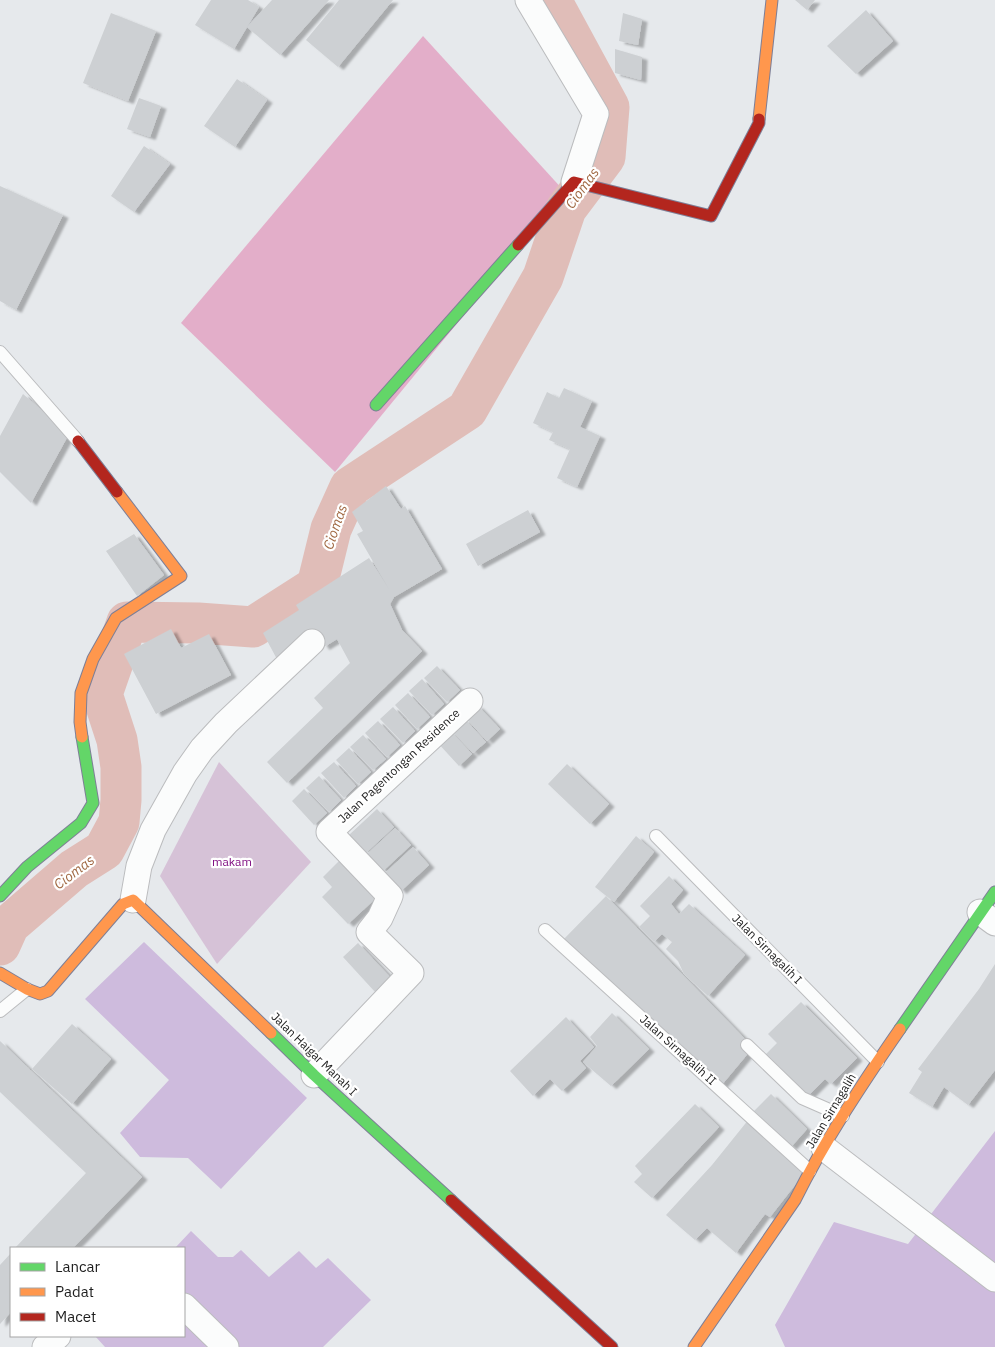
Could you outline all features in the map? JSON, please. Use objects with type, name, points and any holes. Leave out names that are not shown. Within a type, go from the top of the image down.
[{"type":"street","points":[[376,405],[574,182],[596,114],[528,0]]},
{"type":"street","points":[[574,182],[712,216],[759,122],[772,0]]},
{"type":"street","points":[[0,896],[28,867],[81,823],[93,803],[80,722],[81,693],[93,659],[116,618],[181,576],[78,440]]},
{"type":"street","points":[[0,973],[40,994],[53,987],[123,904],[133,900],[139,866],[153,830],[185,773],[202,749],[226,723],[312,642]]},
{"type":"street","name":"Jalan Pagentongan Residence","points":[[314,1075],[411,973],[368,932],[380,918],[390,896],[329,832],[470,701]]},
{"type":"street","name":"Jalan Sirnagalih","points":[[694,1347],[795,1200],[843,1116],[878,1062],[988,918],[995,892]]},
{"type":"street","name":"Jalan Haigar Manah I","points":[[133,900],[314,1075],[612,1347]]},
{"type":"street","points":[[824,1148],[995,1279]]},
{"type":"street","points":[[185,1307],[226,1347]]},
{"type":"street","points":[[45,1347],[57,1337]]},
{"type":"lane","points":[[0,352],[78,440]]},
{"type":"lane","name":"Jalan Sirnagalih I","points":[[656,836],[878,1062]]},
{"type":"lane","name":"Jalan Sirnagalih II","points":[[545,930],[810,1171]]},
{"type":"lane","points":[[0,1011],[27,988]]},
{"type":"lane","points":[[747,1045],[802,1098],[843,1116]]},
{"type":"shaded area","points":[[423,36],[565,192],[335,472],[181,323]]},
{"type":"shaded area","points":[[144,942],[307,1098],[221,1189],[188,1158],[140,1157],[120,1133],[169,1080],[85,999]]},
{"type":"shaded area","points":[[995,1131],[995,1347],[785,1347],[775,1325],[834,1222],[908,1244]]},
{"type":"shaded area","points":[[191,1231],[218,1257],[233,1257],[241,1250],[269,1277],[299,1251],[316,1268],[328,1258],[371,1300],[323,1347],[105,1347],[96,1337],[185,1337],[185,1247],[176,1247]]},
{"type":"green space","name":"makam","points":[[219,762],[311,862],[217,964],[160,876]]},
{"type":"building","points":[[211,0],[248,0],[259,7],[234,49],[195,25]]},
{"type":"building","points":[[272,0],[329,0],[280,55],[247,27]]},
{"type":"building","points":[[339,0],[393,0],[338,67],[306,40]]},
{"type":"building","points":[[795,0],[815,0],[807,10]]},
{"type":"building","points":[[866,10],[893,41],[856,74],[827,46]]},
{"type":"building","points":[[111,13],[156,31],[128,101],[83,83]]},
{"type":"building","points":[[623,13],[642,19],[638,45],[619,41]]},
{"type":"building","points":[[615,49],[642,57],[641,80],[615,73]]},
{"type":"building","points":[[237,79],[267,100],[235,147],[204,126]]},
{"type":"building","points":[[139,98],[161,106],[150,137],[127,129]]},
{"type":"building","points":[[144,146],[170,164],[134,212],[111,196]]},
{"type":"building","points":[[0,186],[63,215],[16,310],[0,301]]},
{"type":"building","points":[[564,388],[592,401],[580,427],[600,436],[577,487],[557,478],[570,449],[549,440],[553,432],[533,423],[547,392],[559,398]]},
{"type":"building","points":[[23,394],[69,434],[31,503],[0,472],[0,436]]},
{"type":"building","points":[[386,486],[401,509],[405,506],[442,569],[394,597],[390,604],[402,630],[422,651],[287,783],[267,762],[323,708],[314,698],[350,663],[337,639],[324,647],[316,634],[279,663],[263,633],[299,610],[296,605],[369,558],[389,589],[357,534],[363,531],[352,512]]},
{"type":"building","points":[[528,510],[540,532],[478,566],[466,544]]},
{"type":"building","points":[[134,534],[164,575],[137,596],[106,551]]},
{"type":"building","points":[[171,629],[181,648],[209,634],[231,675],[156,714],[124,654]]},
{"type":"building","points":[[437,666],[460,690],[447,702],[424,678]]},
{"type":"building","points":[[422,679],[444,704],[432,715],[409,691]]},
{"type":"building","points":[[408,693],[430,717],[417,729],[395,705]]},
{"type":"building","points":[[477,705],[500,729],[487,741],[465,717]]},
{"type":"building","points":[[393,707],[415,731],[403,743],[380,719]]},
{"type":"building","points":[[464,718],[486,742],[473,753],[451,730]]},
{"type":"building","points":[[378,721],[400,745],[387,757],[365,733]]},
{"type":"building","points":[[450,730],[472,754],[459,766],[437,742]]},
{"type":"building","points":[[363,735],[386,759],[373,770],[350,747]]},
{"type":"building","points":[[349,748],[371,772],[358,784],[336,760]]},
{"type":"building","points":[[334,762],[356,786],[344,798],[321,773]]},
{"type":"building","points":[[567,764],[609,804],[590,824],[548,784]]},
{"type":"building","points":[[319,776],[341,800],[329,812],[306,788]]},
{"type":"building","points":[[304,789],[327,813],[314,825],[292,801]]},
{"type":"building","points":[[377,809],[394,827],[366,853],[349,835]]},
{"type":"building","points":[[395,828],[411,845],[383,871],[367,854]]},
{"type":"building","points":[[636,836],[654,852],[614,902],[595,887]]},
{"type":"building","points":[[413,847],[429,865],[401,891],[385,873]]},
{"type":"building","points":[[339,861],[375,899],[348,924],[322,897],[332,887],[323,877]]},
{"type":"building","points":[[669,876],[683,890],[671,904],[679,914],[689,904],[745,955],[708,996],[684,974],[678,961],[666,949],[672,942],[662,934],[654,942],[639,927],[650,916],[640,906]]},
{"type":"building","points":[[606,896],[745,1039],[750,1051],[720,1087],[562,941]]},
{"type":"building","points":[[358,943],[391,978],[376,993],[343,957]]},
{"type":"building","points":[[995,964],[995,1070],[968,1105],[944,1087],[932,1107],[909,1093],[922,1072],[918,1069],[979,989]]},
{"type":"building","points":[[801,1002],[857,1058],[831,1084],[825,1079],[807,1097],[765,1055],[777,1043],[768,1034]]},
{"type":"building","points":[[612,1013],[649,1049],[611,1086],[583,1062],[597,1046],[590,1037]]},
{"type":"building","points":[[566,1017],[594,1047],[580,1061],[586,1068],[562,1091],[550,1079],[533,1096],[510,1071]]},
{"type":"building","points":[[72,1024],[111,1059],[72,1104],[32,1069]]},
{"type":"building","points":[[0,1041],[142,1177],[74,1247],[16,1247],[86,1173],[0,1092]]},
{"type":"building","points":[[771,1094],[807,1129],[791,1147],[754,1111]]},
{"type":"building","points":[[695,1104],[719,1127],[652,1198],[634,1182],[642,1174],[635,1166]]},
{"type":"building","points":[[749,1119],[806,1171],[770,1217],[765,1214],[736,1253],[707,1228],[695,1240],[666,1215],[712,1165]]},
{"type":"building","points":[[10,1254],[10,1313],[0,1324],[0,1265]]},
{"type":"waterway","name":"Ciomas","points":[[0,945],[9,925],[74,869],[104,850],[119,822],[121,767],[117,740],[102,694],[127,622],[198,623],[253,627],[317,586],[331,529],[350,487],[467,410],[543,277],[566,209],[605,157],[609,107],[551,0]]},
{"type":"traffic: fast","points":[[376,405],[518,245]]},
{"type":"traffic: fast","points":[[0,896],[27,867],[81,823],[93,803],[82,737]]},
{"type":"traffic: fast","points":[[900,1029],[995,892]]},
{"type":"traffic: fast","points":[[271,1033],[314,1075],[451,1200]]},
{"type":"traffic: slow","points":[[759,119],[772,0]]},
{"type":"traffic: slow","points":[[82,737],[80,722],[81,693],[93,659],[116,618],[181,576],[117,492]]},
{"type":"traffic: slow","points":[[0,973],[27,989],[40,994],[48,991],[123,904],[133,900],[271,1033]]},
{"type":"traffic: slow","points":[[694,1347],[795,1200],[844,1113],[900,1029]]},
{"type":"traffic: jam","points":[[518,245],[574,182],[711,216],[759,123],[759,119]]},
{"type":"traffic: jam","points":[[78,441],[117,492]]},
{"type":"traffic: jam","points":[[451,1200],[612,1347]]}]
